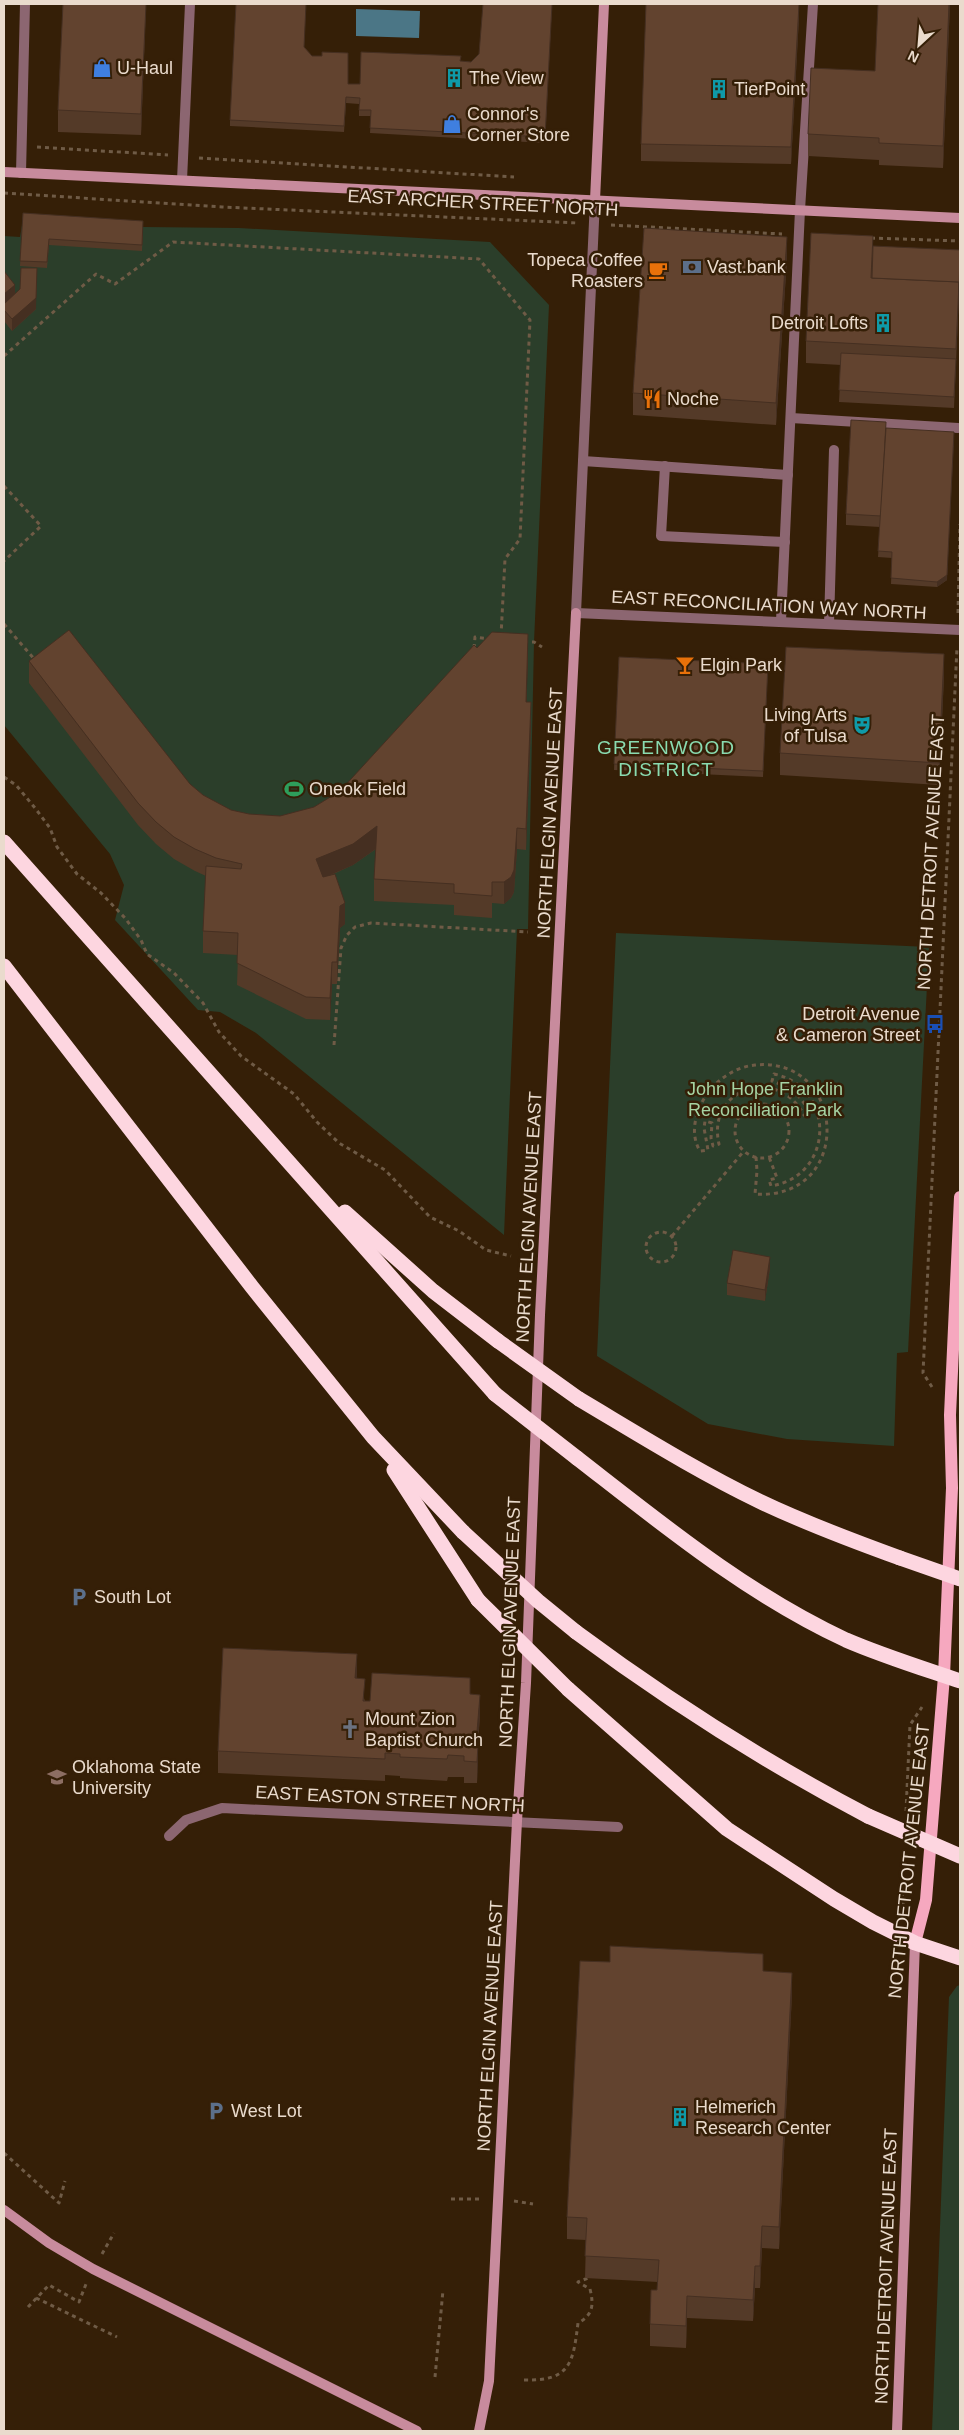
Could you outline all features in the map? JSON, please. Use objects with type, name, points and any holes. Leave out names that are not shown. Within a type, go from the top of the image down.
[{"type":"highway","points":[[4,842],[494,1394],[684,1541],[774,1600],[847,1640],[960,1681]]},
{"type":"highway","points":[[4,966],[252,1287],[373,1437],[463,1532],[538,1601],[576,1632],[705,1723],[819,1790],[868,1816],[960,1856]]},
{"type":"highway","points":[[203,1066],[322,1191],[392,1256],[498,1340],[579,1399],[674,1455],[758,1500],[845,1538],[960,1579]]},
{"type":"highway","points":[[373,1437],[478,1600],[568,1689],[727,1829],[834,1899],[873,1922],[916,1943],[960,1958]]},
{"type":"main road","name":"NORTH DETROIT AVENUE EAST","points":[[916,1943],[926,1900],[944,1676],[952,1488],[950,1415],[960,1197]]},
{"type":"street","points":[[21,173],[25,4]]},
{"type":"street","points":[[182,180],[190,4]]},
{"type":"street","name":"NORTH ELGIN AVENUE EAST","points":[[479,2431],[489,2381],[517,1821],[527,1668],[531,1506],[540,1307],[576,612],[604,4]]},
{"type":"street","points":[[782,621],[800,210],[814,4]]},
{"type":"street","name":"EAST ARCHER STREET NORTH","points":[[4,172],[960,218]]},
{"type":"street","points":[[791,418],[959,428]]},
{"type":"street","points":[[829,624],[834,450]]},
{"type":"street","points":[[583,461],[788,475]]},
{"type":"street","points":[[665,466],[661,536],[785,542]]},
{"type":"street","name":"EAST RECONCILIATION WAY NORTH","points":[[576,612],[959,630]]},
{"type":"street","name":"EAST EASTON STREET NORTH","points":[[169,1836],[186,1820],[222,1808],[618,1827]]},
{"type":"street","name":"NORTH DETROIT AVENUE EAST","points":[[897,2431],[916,1943]]},
{"type":"street","points":[[4,2210],[49,2243],[101,2273],[417,2431]]},
{"type":"path","points":[[22,146],[145,152],[183,157]]},
{"type":"path","name":"EAST ARCHER STREET NORTH","points":[[4,193],[222,207],[799,235]]},
{"type":"path","points":[[869,238],[960,241]]},
{"type":"path","points":[[4,356],[96,274],[116,284],[174,242],[480,260],[530,320],[520,539],[505,560],[501,640],[509,640]]},
{"type":"path","points":[[4,486],[41,526],[4,561]]},
{"type":"path","name":"NORTH DETROIT AVENUE EAST","points":[[950,1415],[924,1373],[959,630],[960,524]]},
{"type":"path","points":[[4,624],[41,667]]},
{"type":"path","points":[[473,655],[475,637],[492,639]]},
{"type":"path","points":[[517,641],[534,642],[542,647]]},
{"type":"path","points":[[4,777],[16,786],[35,808],[50,828],[57,847],[77,874],[101,893],[125,918],[141,940],[148,954],[174,972],[203,1003],[219,1032],[241,1056],[294,1094],[317,1122],[339,1142],[386,1170],[430,1217],[459,1231],[486,1250],[512,1256]]},
{"type":"path","points":[[334,1045],[341,948],[347,935],[355,927],[381,922],[528,932]]},
{"type":"path","points":[[756,1157],[757,1171],[754,1194],[782,1192],[805,1180],[814,1171],[828,1139],[825,1106],[814,1090],[796,1073],[771,1064],[746,1066],[718,1082],[703,1101],[696,1118],[694,1131],[696,1145],[700,1151],[708,1150],[704,1128],[705,1121],[712,1123],[711,1138],[713,1146],[719,1144],[717,1128],[724,1108],[736,1094],[758,1087],[782,1092],[791,1097],[804,1115],[809,1112],[803,1101],[794,1092],[772,1081],[774,1074],[780,1075],[806,1093],[812,1101],[818,1120],[820,1142],[815,1155],[806,1168],[794,1178],[778,1185],[771,1186],[770,1180],[777,1178],[769,1157]]},
{"type":"path","points":[[766,1104],[783,1114],[789,1133],[785,1145],[769,1157],[756,1157],[744,1151],[736,1139],[738,1119],[747,1108],[766,1104]]},
{"type":"path","points":[[672,1236],[744,1151]]},
{"type":"path","points":[[660,1231],[672,1236],[677,1244],[672,1258],[668,1261],[658,1262],[650,1257],[646,1248],[649,1236],[660,1231]]},
{"type":"path","points":[[906,1812],[910,1725],[924,1704]]},
{"type":"path","points":[[904,1850],[902,1898],[916,1943]]},
{"type":"path","points":[[4,2153],[60,2203],[65,2181]]},
{"type":"path","points":[[524,2380],[543,2381],[557,2377],[567,2367],[575,2348],[578,2323],[585,2319],[592,2311],[593,2303],[590,2290],[578,2282],[588,2278]]},
{"type":"path","points":[[435,2377],[443,2290]]},
{"type":"path","points":[[36,2298],[117,2337]]},
{"type":"green space","name":"Oneok Field","points":[[23,219],[143,227],[239,228],[490,242],[549,305],[534,642],[528,929],[517,929],[504,1235],[256,1033],[220,1012],[198,1010],[115,920],[124,885],[110,854],[4,725],[4,236],[20,237]]},
{"type":"green space","name":"John Hope Franklin Reconciliation Park","points":[[616,933],[929,947],[908,1352],[897,1353],[894,1446],[787,1439],[708,1424],[597,1356]]},
{"type":"green space","points":[[960,1985],[960,2431],[932,2431],[949,1997],[957,1986]]},
{"type":"water","points":[[356,9],[420,11],[419,38],[356,36]]},
{"type":"building","name":"U-Haul","points":[[63,4],[146,4],[141,114],[58,110]]},
{"type":"building","name":"The View","points":[[236,4],[306,4],[304,47],[312,56],[322,56],[322,52],[348,53],[348,84],[360,84],[361,52],[461,56],[460,61],[471,62],[479,54],[483,4],[552,4],[545,137],[370,128],[371,110],[359,110],[360,98],[346,97],[344,126],[230,120]]},
{"type":"building","name":"TierPoint","points":[[646,4],[799,4],[791,147],[641,144]]},
{"type":"building","points":[[878,4],[949,4],[943,146],[879,143],[879,138],[808,134],[811,68],[875,71]]},
{"type":"building","points":[[23,213],[143,221],[142,245],[49,239],[47,262],[20,261]]},
{"type":"building","points":[[644,228],[787,237],[776,403],[633,393]]},
{"type":"building","name":"Detroit Lofts","points":[[811,233],[873,236],[871,278],[959,282],[956,349],[806,341]]},
{"type":"building","points":[[873,246],[960,250],[959,292],[959,282],[872,278]]},
{"type":"building","points":[[21,268],[37,268],[36,298],[12,319],[4,310],[4,304],[20,289]]},
{"type":"building","points":[[4,271],[15,285],[4,294]]},
{"type":"building","points":[[841,353],[956,359],[954,397],[839,390]]},
{"type":"building","points":[[851,420],[886,422],[881,516],[846,514]]},
{"type":"building","points":[[886,428],[954,432],[947,575],[937,582],[891,578],[892,552],[878,551]]},
{"type":"building","points":[[69,630],[190,784],[203,795],[231,810],[249,814],[280,816],[314,807],[340,791],[474,645],[477,648],[492,632],[528,634],[526,702],[531,702],[526,829],[517,828],[514,870],[511,877],[504,882],[492,882],[492,896],[454,893],[454,884],[374,879],[377,826],[353,844],[316,859],[323,877],[335,874],[345,903],[340,906],[337,962],[332,962],[330,998],[306,997],[237,963],[238,933],[203,931],[206,866],[241,869],[242,864],[216,858],[195,849],[174,837],[156,822],[138,803],[29,661]]},
{"type":"building","name":"Living Arts of Tulsa","points":[[786,647],[944,654],[939,763],[780,753]]},
{"type":"building","points":[[619,657],[768,664],[763,771],[614,764]]},
{"type":"building","points":[[733,1250],[770,1257],[765,1290],[727,1283]]},
{"type":"building","name":"Mount Zion Baptist Church","points":[[223,1648],[357,1654],[355,1678],[365,1679],[363,1701],[370,1701],[372,1673],[470,1678],[470,1694],[480,1695],[476,1744],[478,1744],[477,1762],[464,1761],[464,1756],[448,1755],[447,1759],[400,1757],[400,1754],[385,1753],[385,1759],[218,1751]]},
{"type":"building","name":"Helmerich Research Center","points":[[610,1946],[763,1954],[763,1971],[792,1973],[779,2227],[762,2226],[760,2266],[755,2266],[753,2300],[687,2296],[686,2326],[650,2324],[651,2290],[657,2290],[659,2260],[585,2256],[587,2218],[567,2217],[580,1961],[610,1962]]},
{"type":"place","name":"U-Haul","points":[[102,68]]},
{"type":"place","name":"The View","points":[[454,78]]},
{"type":"place","name":"TierPoint","points":[[719,89]]},
{"type":"place","name":"Connor's Corner Store","points":[[452,124]]},
{"type":"place","name":"Vast.bank","points":[[692,267]]},
{"type":"place","name":"Topeca Coffee Roasters","points":[[658,270]]},
{"type":"place","name":"Detroit Lofts","points":[[883,323]]},
{"type":"place","name":"Noche","points":[[652,399]]},
{"type":"place","name":"Elgin Park","points":[[685,665]]},
{"type":"place","name":"Living Arts of Tulsa","points":[[862,725]]},
{"type":"place","name":"Oneok Field","points":[[294,789]]},
{"type":"place","name":"Detroit Avenue & Cameron Street","points":[[935,1024]]},
{"type":"place","name":"South Lot","points":[[79,1597]]},
{"type":"place","name":"Mount Zion Baptist Church","points":[[350,1729]]},
{"type":"place","name":"Oklahoma State University","points":[[57,1777]]},
{"type":"place","name":"West Lot","points":[[216,2111]]},
{"type":"place","name":"Helmerich Research Center","points":[[680,2117]]},
{"type":"district","name":"GREENWOOD DISTRICT","points":[[666,758]]}]
